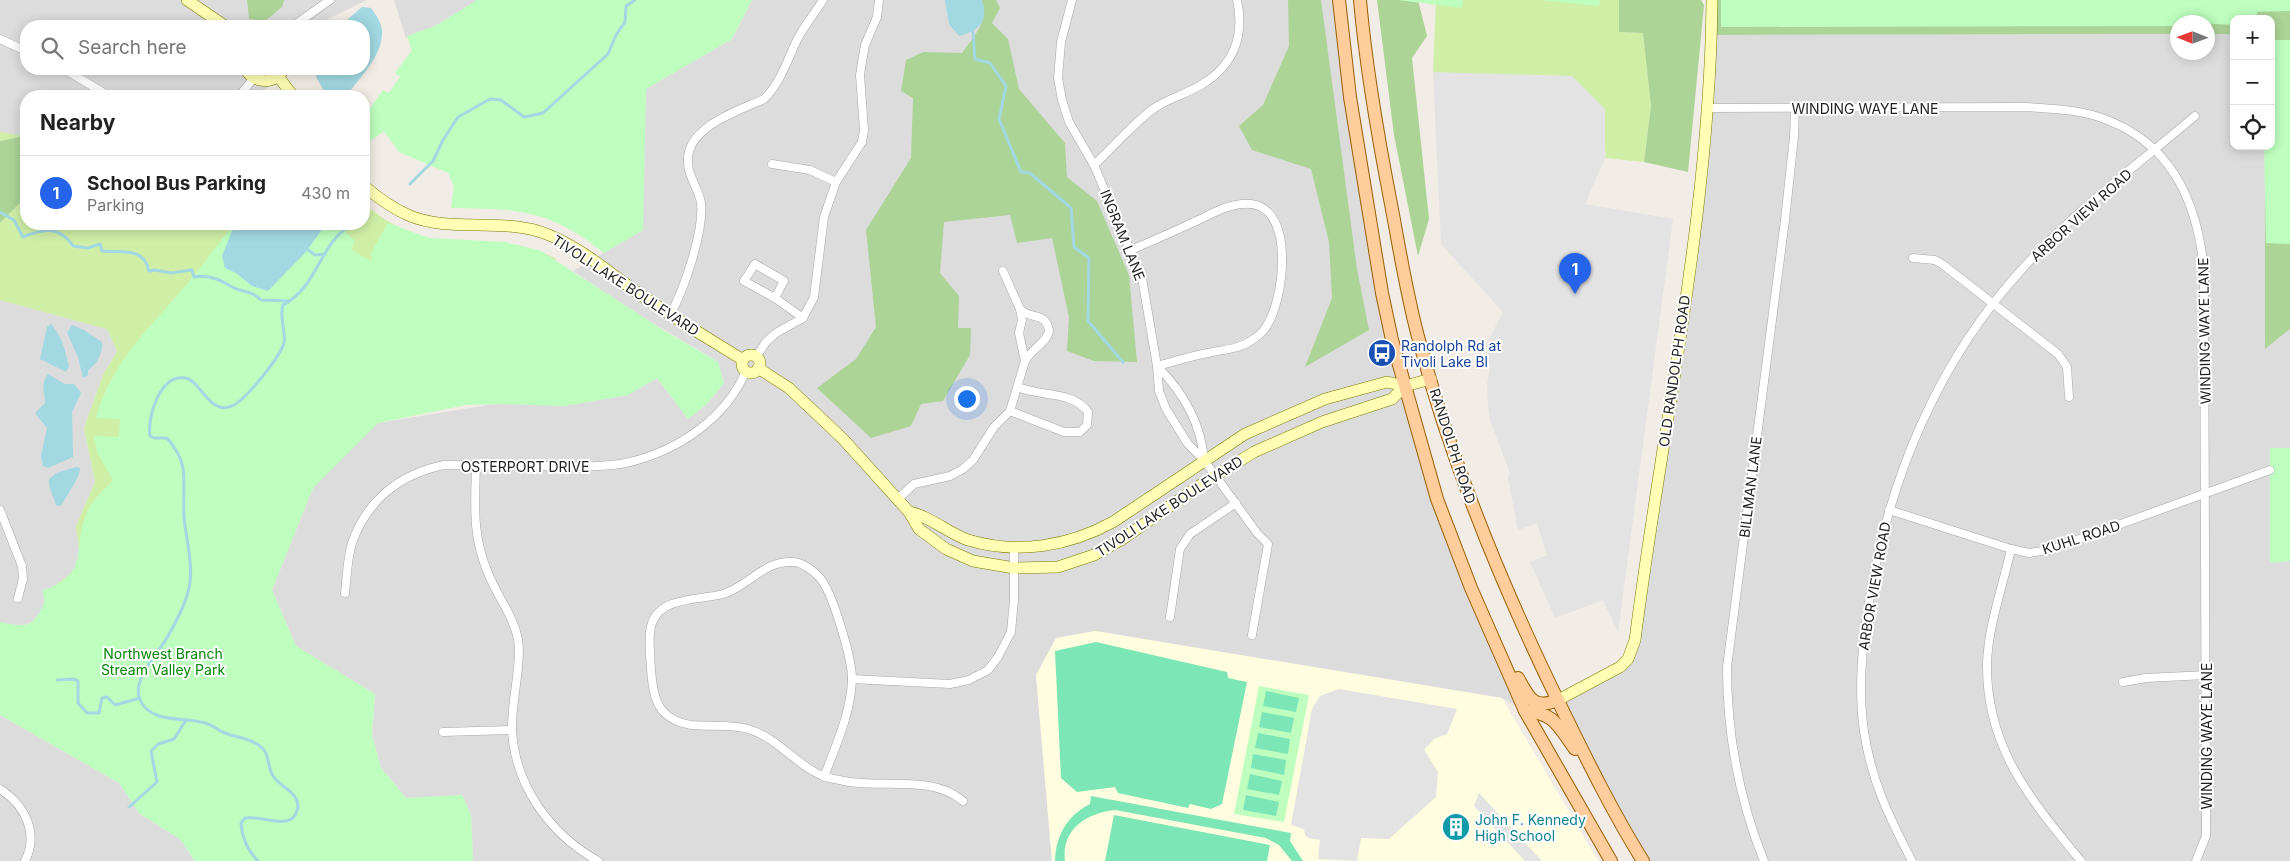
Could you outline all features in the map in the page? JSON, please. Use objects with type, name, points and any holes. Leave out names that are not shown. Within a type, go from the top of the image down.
[{"type":"main road","name":"RANDOLPH ROAD","points":[[1339,0],[1350,97],[1371,236],[1392,340],[1437,499],[1471,588],[1494,637],[1525,712],[1611,861]]},
{"type":"main road","name":"RANDOLPH ROAD","points":[[1360,0],[1381,155],[1412,312],[1453,451],[1488,545],[1528,639],[1596,777],[1643,861]]},
{"type":"main road","points":[[1494,637],[1530,698],[1540,704],[1558,700]]},
{"type":"main road","points":[[1525,712],[1541,712],[1551,718],[1596,777]]},
{"type":"street","points":[[187,0],[215,20]]},
{"type":"street","points":[[302,20],[330,0]]},
{"type":"street","points":[[670,316],[685,284],[701,223],[701,202],[688,163],[691,146],[706,126],[764,99],[772,91],[798,39],[823,0]]},
{"type":"street","points":[[745,365],[751,355],[757,363],[766,342],[776,333],[803,318],[814,297],[824,216],[836,182],[862,142],[864,130],[861,69],[865,45],[877,17],[879,0]]},
{"type":"street","name":"INGRAM LANE","points":[[1072,0],[1062,42],[1058,78],[1062,100],[1069,122],[1094,165],[1142,278],[1157,366],[1159,390],[1166,410],[1188,444],[1204,460],[1257,533],[1268,544],[1252,636]]},
{"type":"street","points":[[1094,165],[1153,109],[1202,85],[1230,61],[1237,43],[1239,26],[1237,0]]},
{"type":"street","name":"OLD RANDOLPH ROAD","points":[[1558,700],[1620,667],[1628,660],[1632,650],[1695,222],[1708,108],[1712,0]]},
{"type":"street","points":[[0,39],[20,48]]},
{"type":"street","points":[[74,75],[99,90]]},
{"type":"street","points":[[251,75],[254,78],[266,81],[277,75]]},
{"type":"street","points":[[282,75],[290,90]]},
{"type":"street","points":[[244,90],[254,78]]},
{"type":"street","name":"WINDING WAYE LANE","points":[[1708,108],[2026,107],[2067,110],[2097,116],[2118,124],[2148,143],[2173,170],[2190,201],[2201,240],[2204,270],[2206,836],[2196,861]]},
{"type":"street","name":"BILLMAN LANE","points":[[1764,861],[1750,828],[1735,767],[1727,702],[1727,667],[1789,183],[1795,109]]},
{"type":"street","name":"ARBOR VIEW ROAD","points":[[1912,861],[1885,810],[1870,764],[1863,729],[1861,660],[1873,578],[1889,510],[1919,426],[1961,348],[1994,303],[2024,267],[2065,226],[2195,116]]},
{"type":"street","points":[[772,164],[810,170],[836,182]]},
{"type":"street","name":"TIVOLI LAKE BOULEVARD","points":[[370,191],[409,216],[443,223],[513,225],[549,234],[576,250],[670,316],[745,365]]},
{"type":"street","points":[[1131,250],[1212,213],[1238,204],[1253,204],[1266,209],[1274,220],[1279,239],[1282,273],[1274,311],[1266,329],[1250,342],[1231,350],[1213,352],[1157,366]]},
{"type":"street","points":[[1913,258],[1936,260],[2058,354],[2067,368],[2069,397]]},
{"type":"street","points":[[775,298],[784,281],[755,264],[744,281],[775,298],[803,318]]},
{"type":"street","points":[[1003,271],[1020,309],[1022,320],[1019,333],[1025,361]]},
{"type":"street","points":[[898,499],[914,484],[950,476],[963,469],[973,460],[994,427],[1010,411],[1025,361],[1031,350],[1045,341],[1049,331],[1045,319],[1039,316],[1024,314],[1020,309]]},
{"type":"street","name":"TIVOLI LAKE BOULEVARD","points":[[757,363],[807,404],[843,439],[910,512],[919,529],[946,549],[973,561],[1014,568],[1058,567],[1094,555],[1121,540],[1254,452],[1295,433],[1392,399],[1405,386]]},
{"type":"street","name":"OSTERPORT DRIVE","points":[[345,593],[352,545],[359,525],[378,498],[397,482],[425,469],[444,466],[602,466],[648,457],[676,445],[704,426],[723,408],[745,365]]},
{"type":"street","name":"INGRAM LANE","points":[[1157,366],[1176,385],[1202,438],[1204,460]]},
{"type":"street","name":"TIVOLI LAKE BOULEVARD","points":[[910,512],[919,514],[940,527],[968,540],[1034,548],[1063,544],[1091,534],[1113,522],[1245,434],[1325,399],[1387,382],[1405,386],[1431,379]]},
{"type":"street","points":[[1010,411],[1064,432],[1080,432],[1087,425],[1088,412],[1082,405],[1064,397],[1018,387]]},
{"type":"street","points":[[476,465],[475,525],[477,544],[488,574],[515,627],[518,642],[512,730],[517,757],[536,804],[550,823],[570,842],[598,861]]},
{"type":"street","name":"KUHL ROAD","points":[[1889,510],[2011,549],[2028,552],[2050,550],[2270,470]]},
{"type":"street","points":[[1170,617],[1180,549],[1190,534],[1236,503]]},
{"type":"street","points":[[0,510],[22,566],[23,580],[18,598]]},
{"type":"street","points":[[852,678],[950,684],[969,680],[988,670],[998,657],[1011,632],[1014,547]]},
{"type":"street","points":[[2011,549],[1991,637],[1987,664],[1991,710],[2013,772],[2033,802],[2081,861]]},
{"type":"street","points":[[824,776],[845,725],[852,678],[847,647],[822,579],[813,571],[795,562],[776,563],[729,592],[683,599],[661,610],[651,627],[649,640],[652,696],[661,710],[672,718],[690,724],[746,728],[764,734],[811,771],[824,776],[847,782],[930,786],[952,792],[963,801]]},
{"type":"street","points":[[2123,682],[2146,678],[2206,675]]},
{"type":"street","points":[[442,732],[512,730]]},
{"type":"street","points":[[0,789],[11,796],[25,814],[31,833],[30,851],[25,861]]},
{"type":"shaded area","points":[[0,0],[367,0],[326,20],[20,20],[20,75],[278,75],[265,90],[20,90],[20,137],[0,132]]},
{"type":"shaded area","points":[[394,0],[493,0],[459,24],[406,38]]},
{"type":"shaded area","points":[[752,0],[1339,0],[1371,236],[1437,499],[1525,711],[1502,698],[1095,631],[1036,675],[1052,861],[473,861],[471,815],[462,796],[406,798],[381,768],[372,735],[375,694],[296,646],[272,590],[313,488],[378,423],[656,377],[685,414],[724,384],[717,361],[629,309],[573,271],[642,230],[645,89],[732,39]]},
{"type":"shaded area","points":[[2170,34],[2170,60],[2215,60],[2215,34],[2230,34],[2230,150],[2265,150],[2265,349],[2290,329],[2290,861],[1643,861],[1558,700],[1628,659],[1695,222],[1712,35]]},
{"type":"shaded area","points":[[1433,72],[1572,76],[1605,109],[1605,158],[1585,204],[1673,219],[1618,632],[1603,600],[1555,618],[1530,562],[1547,555],[1537,523],[1518,530],[1508,478],[1510,473],[1490,420],[1488,405],[1487,385],[1490,367],[1486,345],[1503,312],[1441,244]]},
{"type":"shaded area","points":[[0,300],[107,329],[117,351],[103,375],[84,428],[95,482],[76,526],[81,565],[46,615],[20,630],[0,622]]},
{"type":"shaded area","name":"John F. Kennedy High School","points":[[1095,631],[1502,698],[1598,861],[1052,861],[1036,675],[1056,638]]},
{"type":"shaded area","points":[[1339,689],[1457,709],[1447,734],[1434,739],[1424,750],[1438,772],[1436,797],[1389,839],[1361,838],[1357,861],[1318,859],[1320,840],[1309,838],[1305,835],[1304,829],[1291,825],[1312,709],[1320,696]]},
{"type":"shaded area","points":[[0,715],[119,783],[140,814],[180,839],[195,861],[0,861]]},
{"type":"shaded area","points":[[1479,793],[1542,861],[1525,861],[1474,806]]},
{"type":"green space","points":[[247,0],[284,0],[282,7],[266,20],[249,19]]},
{"type":"green space","points":[[477,0],[752,0],[732,39],[646,89],[643,230],[604,253],[584,238],[566,228],[532,214],[495,209],[451,208],[454,186],[448,173],[399,152],[384,131],[370,142],[370,108],[383,90],[389,93],[400,77],[395,73],[412,50],[407,36],[435,26]]},
{"type":"green space","points":[[982,0],[996,0],[1000,8],[992,23],[1008,39],[1019,89],[1065,143],[1067,177],[1097,201],[1129,275],[1137,362],[1094,361],[1067,351],[1069,317],[1052,238],[1017,243],[1010,215],[944,222],[940,273],[959,296],[958,328],[971,328],[970,355],[943,401],[921,404],[911,426],[871,438],[817,388],[856,359],[876,327],[866,230],[911,158],[913,98],[901,91],[906,60],[923,52],[962,53],[982,22],[984,8]]},
{"type":"green space","points":[[1288,0],[1321,0],[1357,269],[1369,330],[1305,367],[1332,298],[1329,242],[1311,169],[1252,150],[1239,126],[1263,105],[1289,46]]},
{"type":"green space","points":[[1377,0],[1418,0],[1427,36],[1412,58],[1429,219],[1418,256],[1394,135]]},
{"type":"green space","points":[[1398,0],[1463,0],[1462,8]]},
{"type":"green space","points":[[1436,0],[1619,0],[1619,32],[1643,33],[1651,106],[1644,162],[1605,158],[1606,152],[1433,72]]},
{"type":"green space","points":[[1540,0],[1600,0],[1599,6]]},
{"type":"green space","points":[[1619,0],[1701,0],[1704,5],[1688,172],[1644,162],[1651,106],[1643,33],[1619,32]]},
{"type":"green space","points":[[1712,0],[2290,0],[2290,329],[2265,349],[2265,150],[2275,150],[2275,15],[2230,15],[2230,34],[2215,34],[2215,15],[2170,15],[2170,34],[1712,35]]},
{"type":"green space","points":[[1721,0],[2290,0],[2290,11],[2257,12],[2257,15],[2230,15],[2230,25],[2215,24],[2215,15],[2170,15],[2170,26],[1721,27]]},
{"type":"green space","points":[[2275,40],[2290,40],[2290,244],[2266,243],[2264,150],[2275,150]]},
{"type":"green space","points":[[0,132],[20,135],[20,137],[0,141]]},
{"type":"green space","points":[[20,137],[20,203],[0,223],[0,141]]},
{"type":"green space","points":[[20,203],[20,230],[370,230],[370,208],[394,225],[428,238],[524,246],[556,259],[141,621],[20,630],[46,615],[47,592],[81,565],[76,526],[95,482],[84,428],[103,375],[117,351],[107,329],[0,300],[0,223]]},
{"type":"green space","name":"Northwest Branch Stream Valley Park","points":[[388,223],[429,238],[505,242],[541,251],[663,330],[718,362],[724,383],[707,404],[688,419],[657,378],[628,395],[565,406],[466,405],[378,423],[313,488],[272,590],[296,646],[375,694],[372,735],[381,768],[406,798],[462,795],[471,815],[473,861],[195,861],[180,839],[140,814],[119,783],[0,715],[0,622],[17,625],[29,624],[37,616],[45,601],[42,591],[58,584],[74,568],[83,524],[88,510],[96,498],[113,480],[98,454],[94,436],[119,437],[120,419],[96,418],[111,379],[134,346],[193,277],[229,230],[343,230],[355,241],[351,250],[371,261],[373,257],[370,255]]},
{"type":"green space","points":[[2270,448],[2290,448],[2290,561],[2270,563]]},
{"type":"green space","points":[[1096,642],[1227,672],[1228,678],[1247,682],[1222,804],[1211,809],[1190,804],[1188,808],[1118,793],[1115,787],[1077,792],[1061,778],[1055,651]]},
{"type":"green space","points":[[1259,686],[1309,695],[1284,822],[1234,814]]},
{"type":"green space","points":[[1266,691],[1299,698],[1296,712],[1263,706]]},
{"type":"green space","points":[[1262,712],[1294,718],[1291,733],[1259,727]]},
{"type":"green space","points":[[1258,733],[1290,739],[1288,754],[1255,748]]},
{"type":"green space","points":[[1253,754],[1286,760],[1284,775],[1251,768]]},
{"type":"green space","points":[[1250,774],[1282,781],[1279,795],[1247,789]]},
{"type":"green space","points":[[1246,795],[1279,802],[1276,816],[1243,810]]},
{"type":"green space","points":[[1091,796],[1291,833],[1290,841],[1303,861],[1292,861],[1279,845],[1266,838],[1115,810],[1095,815],[1078,825],[1067,840],[1065,861],[1055,861],[1060,835],[1064,827],[1075,814],[1090,804]]},
{"type":"green space","points":[[1114,815],[1270,845],[1267,861],[1105,861]]},
{"type":"water","points":[[945,0],[982,0],[984,14],[981,24],[972,31],[959,36],[949,24]]},
{"type":"water","points":[[362,7],[371,8],[377,16],[382,29],[381,41],[379,49],[370,64],[370,20],[347,20]]},
{"type":"water","points":[[316,75],[362,75],[351,90],[324,90]]},
{"type":"water","points":[[322,230],[305,253],[268,291],[252,286],[236,273],[225,268],[222,256],[232,231]]},
{"type":"water","points":[[51,324],[58,333],[64,349],[69,366],[66,372],[40,359],[47,327]]},
{"type":"water","points":[[72,325],[84,330],[102,342],[99,358],[88,370],[88,375],[83,378],[78,357],[67,333]]},
{"type":"water","points":[[48,374],[65,384],[74,384],[81,393],[72,412],[73,457],[48,468],[43,466],[41,456],[47,428],[35,413],[45,403],[44,385]]},
{"type":"water","points":[[76,467],[80,468],[76,481],[62,505],[56,506],[49,486],[49,479],[56,473]]},
{"type":"waterway","points":[[410,184],[433,161],[443,140],[458,117],[490,99],[501,100],[524,117],[543,113],[608,54],[616,35],[625,22],[626,6],[635,0]]},
{"type":"waterway","points":[[973,32],[975,59],[990,63],[1006,86],[999,119],[1021,172],[1030,173],[1071,208],[1074,247],[1089,258],[1088,321],[1123,362]]},
{"type":"waterway","points":[[0,212],[14,220],[23,237],[37,232],[56,232],[68,239],[73,246],[88,248],[100,244],[102,251],[125,252],[137,255],[146,263],[149,271],[155,270],[171,273],[192,270],[194,277],[214,278],[236,289],[253,294],[261,300],[289,301]]},
{"type":"waterway","points":[[258,861],[246,844],[241,823],[245,818],[276,821],[290,820],[298,808],[297,800],[293,794],[273,776],[264,751],[253,742],[225,733],[208,724],[152,713],[145,708],[138,692],[139,684],[147,666],[168,636],[180,614],[188,592],[191,574],[184,517],[182,464],[177,452],[167,438],[154,438],[150,436],[151,418],[153,408],[162,390],[176,379],[185,378],[191,380],[218,407],[226,408],[240,401],[270,367],[284,343],[283,305],[305,287],[332,242],[344,230]]},
{"type":"waterway","points":[[304,247],[315,255],[325,254]]},
{"type":"waterway","points":[[57,680],[73,679],[78,681],[78,703],[87,713],[99,713],[102,698],[107,697],[115,705],[140,698]]},
{"type":"waterway","points":[[129,807],[157,782],[151,751],[158,744],[174,739],[186,720]]},
{"type":"place","name":"School Bus Parking","points":[[1575,294]]},
{"type":"place","name":"Randolph Rd at Tivoli Lake Bl","points":[[1382,353]]},
{"type":"place","name":"John F. Kennedy High School","points":[[1456,827]]}]
